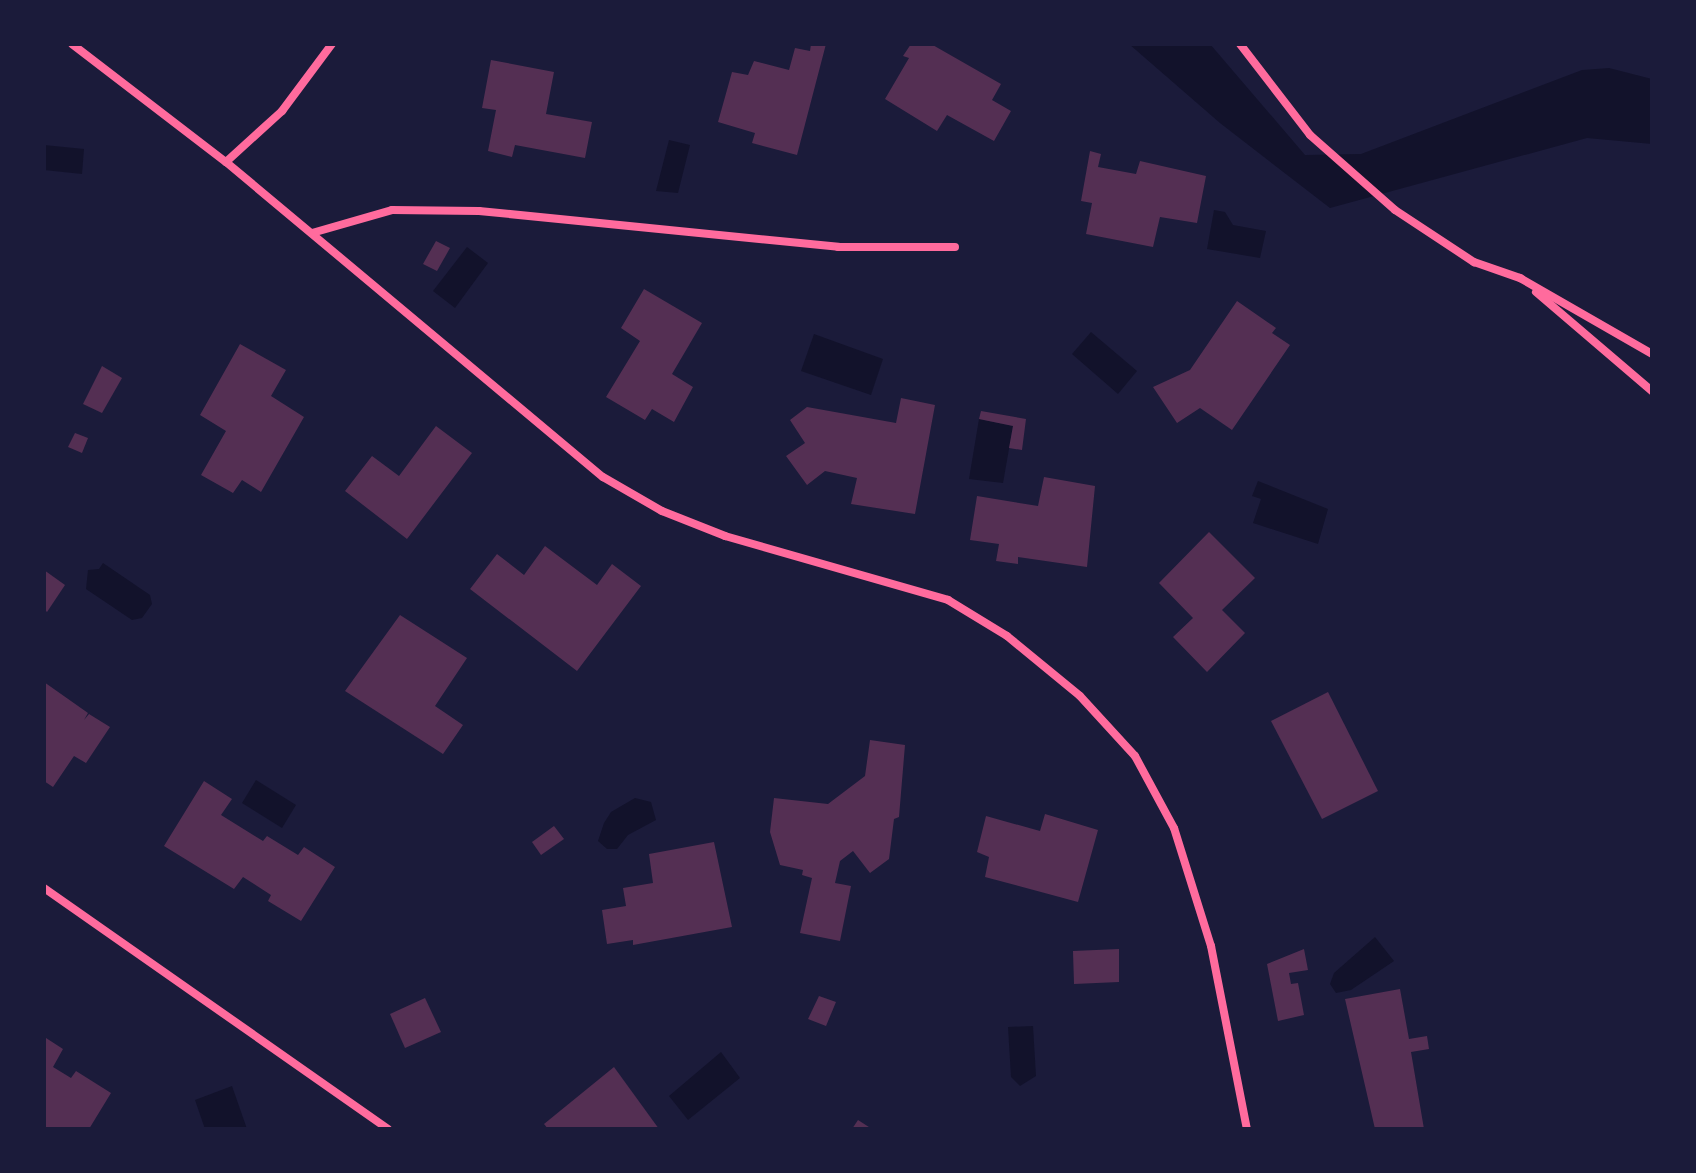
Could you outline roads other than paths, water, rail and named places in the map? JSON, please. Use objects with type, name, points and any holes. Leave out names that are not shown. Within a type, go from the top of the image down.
[{"type":"street","points":[[72,44],[226,162],[548,435],[613,483],[662,511],[725,536],[948,600],[1007,636],[1080,696],[1135,756],[1174,828],[1211,946],[1247,1129]]},
{"type":"street","points":[[226,162],[282,111],[332,44]]},
{"type":"street","points":[[1240,44],[1310,135],[1395,210],[1474,262],[1520,278],[1652,354]]},
{"type":"street","points":[[312,233],[392,210],[479,211],[838,247],[955,247]]},
{"type":"street","points":[[1520,278],[1652,391]]},
{"type":"street","points":[[44,888],[388,1129]]}]
